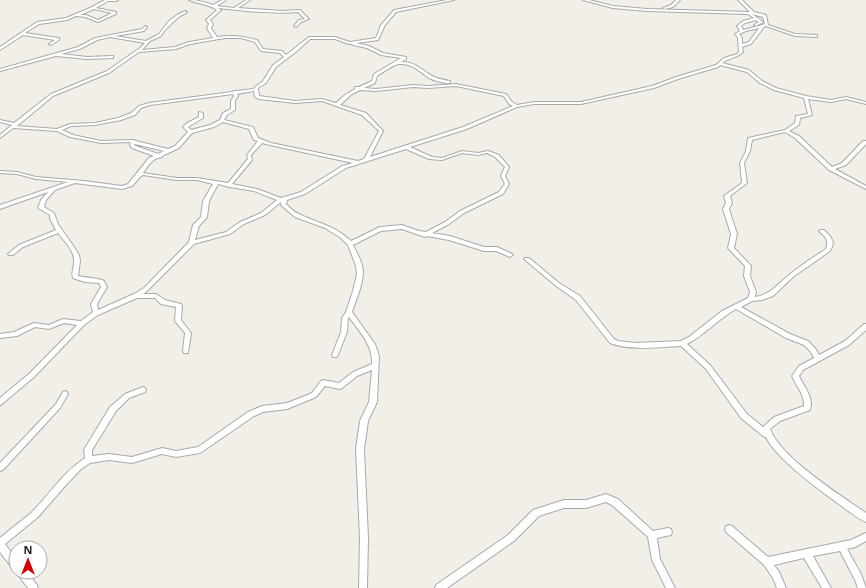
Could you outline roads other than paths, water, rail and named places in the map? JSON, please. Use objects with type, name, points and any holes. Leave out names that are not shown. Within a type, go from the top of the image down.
[{"type":"street","points":[[0,49],[42,22],[76,16],[107,0],[116,0]]},
{"type":"street","points":[[190,0],[205,2],[219,10],[208,20],[211,24],[209,28],[216,39]]},
{"type":"street","points":[[214,7],[224,0]]},
{"type":"street","points":[[234,9],[248,0]]},
{"type":"street","points":[[350,43],[377,39],[383,25],[395,11],[452,0]]},
{"type":"street","points":[[585,0],[613,7],[751,13],[766,17],[768,21],[750,43],[741,46]]},
{"type":"street","points":[[658,10],[672,6],[678,0]]},
{"type":"street","points":[[740,0],[756,19],[762,23],[753,27]]},
{"type":"street","points":[[672,6],[684,10]]},
{"type":"street","points":[[214,7],[275,12],[299,11],[307,19],[300,21],[296,26]]},
{"type":"street","points":[[76,16],[85,16],[98,21],[115,13],[94,8]]},
{"type":"street","points":[[0,137],[52,95],[108,72],[138,51],[147,42],[160,35],[162,29],[171,23],[176,16],[185,12]]},
{"type":"street","points":[[741,30],[739,26],[741,23],[756,19]]},
{"type":"street","points":[[721,64],[724,59],[740,53],[742,49],[740,37],[737,34],[741,30],[764,26],[795,35],[816,36]]},
{"type":"street","points":[[0,70],[80,48],[93,40],[143,30],[145,27]]},
{"type":"street","points":[[23,34],[58,39],[51,44]]},
{"type":"street","points":[[108,36],[147,42]]},
{"type":"street","points":[[138,51],[176,48],[189,43],[244,37],[256,41],[262,50],[282,52],[300,46]]},
{"type":"street","points":[[58,130],[70,125],[95,124],[118,119],[133,114],[140,107],[145,105],[256,90],[265,82],[272,68],[307,39],[313,37],[335,38],[382,54],[405,58],[375,75],[374,82],[356,88],[337,105]]},
{"type":"street","points":[[282,52],[286,56]]},
{"type":"street","points":[[55,55],[87,58],[112,58]]},
{"type":"street","points":[[396,64],[412,63],[421,68],[430,76],[456,85],[505,95],[510,103],[516,106]]},
{"type":"street","points":[[0,402],[32,375],[82,323],[96,313],[136,296],[146,289],[192,243],[228,233],[242,223],[259,217],[283,199],[303,193],[338,170],[357,162],[465,128],[516,106],[534,103],[571,104],[593,101],[660,86],[678,78],[721,64],[748,72],[774,89],[806,97],[834,101],[846,98],[866,103]]},
{"type":"street","points":[[356,88],[376,90],[413,86],[428,87],[456,85]]},
{"type":"street","points":[[256,90],[258,93],[257,97],[259,98],[294,102],[320,100],[364,114],[381,130],[381,133],[366,160]]},
{"type":"street","points":[[0,172],[122,188],[130,185],[148,162],[182,143],[190,132],[212,126],[222,120],[225,114],[233,110],[233,100],[236,96],[234,92]]},
{"type":"street","points":[[750,299],[753,292],[748,276],[748,266],[731,248],[734,234],[727,212],[729,203],[727,196],[745,183],[742,162],[748,151],[750,139],[786,131],[797,124],[798,117],[810,115],[806,97]]},
{"type":"street","points":[[190,132],[185,128],[189,124],[201,118],[201,113]]},
{"type":"street","points":[[222,120],[251,128],[254,137],[261,141],[282,147],[357,162]]},
{"type":"street","points":[[0,121],[13,127]]},
{"type":"street","points":[[0,126],[58,130],[72,136],[100,142],[134,141],[169,151]]},
{"type":"street","points":[[786,131],[797,137],[831,169],[866,188]]},
{"type":"street","points":[[134,141],[133,146],[138,149],[160,156]]},
{"type":"street","points":[[228,186],[250,159],[249,155],[261,141]]},
{"type":"street","points":[[831,169],[844,164],[865,142]]},
{"type":"street","points":[[406,147],[432,158],[442,159],[462,152],[478,154],[488,152],[497,156],[507,167],[504,176],[507,184],[501,193],[462,212],[447,223],[425,235]]},
{"type":"street","points":[[138,175],[147,174],[177,179],[197,179],[255,190],[283,199]]},
{"type":"street","points":[[0,207],[7,203],[53,190],[77,181]]},
{"type":"street","points":[[192,243],[196,225],[204,217],[206,201],[216,183]]},
{"type":"street","points":[[53,190],[40,206],[51,213],[53,222],[77,256],[75,277],[85,280],[101,281],[104,285],[103,290],[94,304],[96,313]]},
{"type":"street","points":[[283,199],[283,204],[297,216],[327,227],[350,244],[359,266],[360,274],[349,312],[345,318],[344,332],[335,355]]},
{"type":"street","points":[[350,244],[386,227],[402,227],[425,235],[450,238],[484,249],[497,249],[510,255]]},
{"type":"street","points":[[11,254],[21,246],[60,230]]},
{"type":"street","points":[[527,259],[557,284],[578,298],[612,341],[636,345],[682,343],[691,339],[724,314],[750,299],[762,298],[771,294],[791,276],[828,250],[831,245],[830,240],[829,237],[822,231]]},
{"type":"street","points":[[136,296],[156,296],[163,302],[179,306],[178,321],[188,332],[186,351]]},
{"type":"street","points":[[737,307],[788,336],[806,343],[813,350],[818,359]]},
{"type":"street","points":[[349,312],[373,346],[376,365],[373,402],[364,421],[361,433],[361,490],[364,538],[363,588]]},
{"type":"street","points":[[0,336],[15,334],[34,325],[49,327],[62,321],[82,323]]},
{"type":"street","points":[[766,434],[766,428],[777,419],[807,408],[808,402],[806,395],[795,376],[801,368],[847,343],[866,326]]},
{"type":"street","points":[[682,343],[708,367],[744,416],[766,434],[816,484],[866,518]]},
{"type":"street","points":[[8,555],[0,544],[35,514],[78,467],[89,460],[109,457],[132,460],[162,451],[176,454],[196,451],[206,446],[251,414],[262,409],[287,406],[307,398],[314,395],[324,383],[340,386],[355,374],[376,365]]},
{"type":"street","points":[[89,460],[88,450],[113,409],[127,396],[143,390]]},
{"type":"street","points":[[0,468],[58,406],[65,394]]},
{"type":"street","points":[[439,588],[511,538],[536,513],[564,504],[586,504],[606,498],[615,502],[652,535],[656,560],[671,588]]},
{"type":"street","points":[[729,529],[767,562],[776,575],[782,588]]},
{"type":"street","points":[[652,535],[668,532]]},
{"type":"street","points":[[767,562],[842,546],[866,537]]},
{"type":"street","points":[[842,546],[849,564],[860,580],[862,588]]},
{"type":"street","points":[[806,553],[827,588]]},
{"type":"street","points":[[28,580],[34,588]]}]
